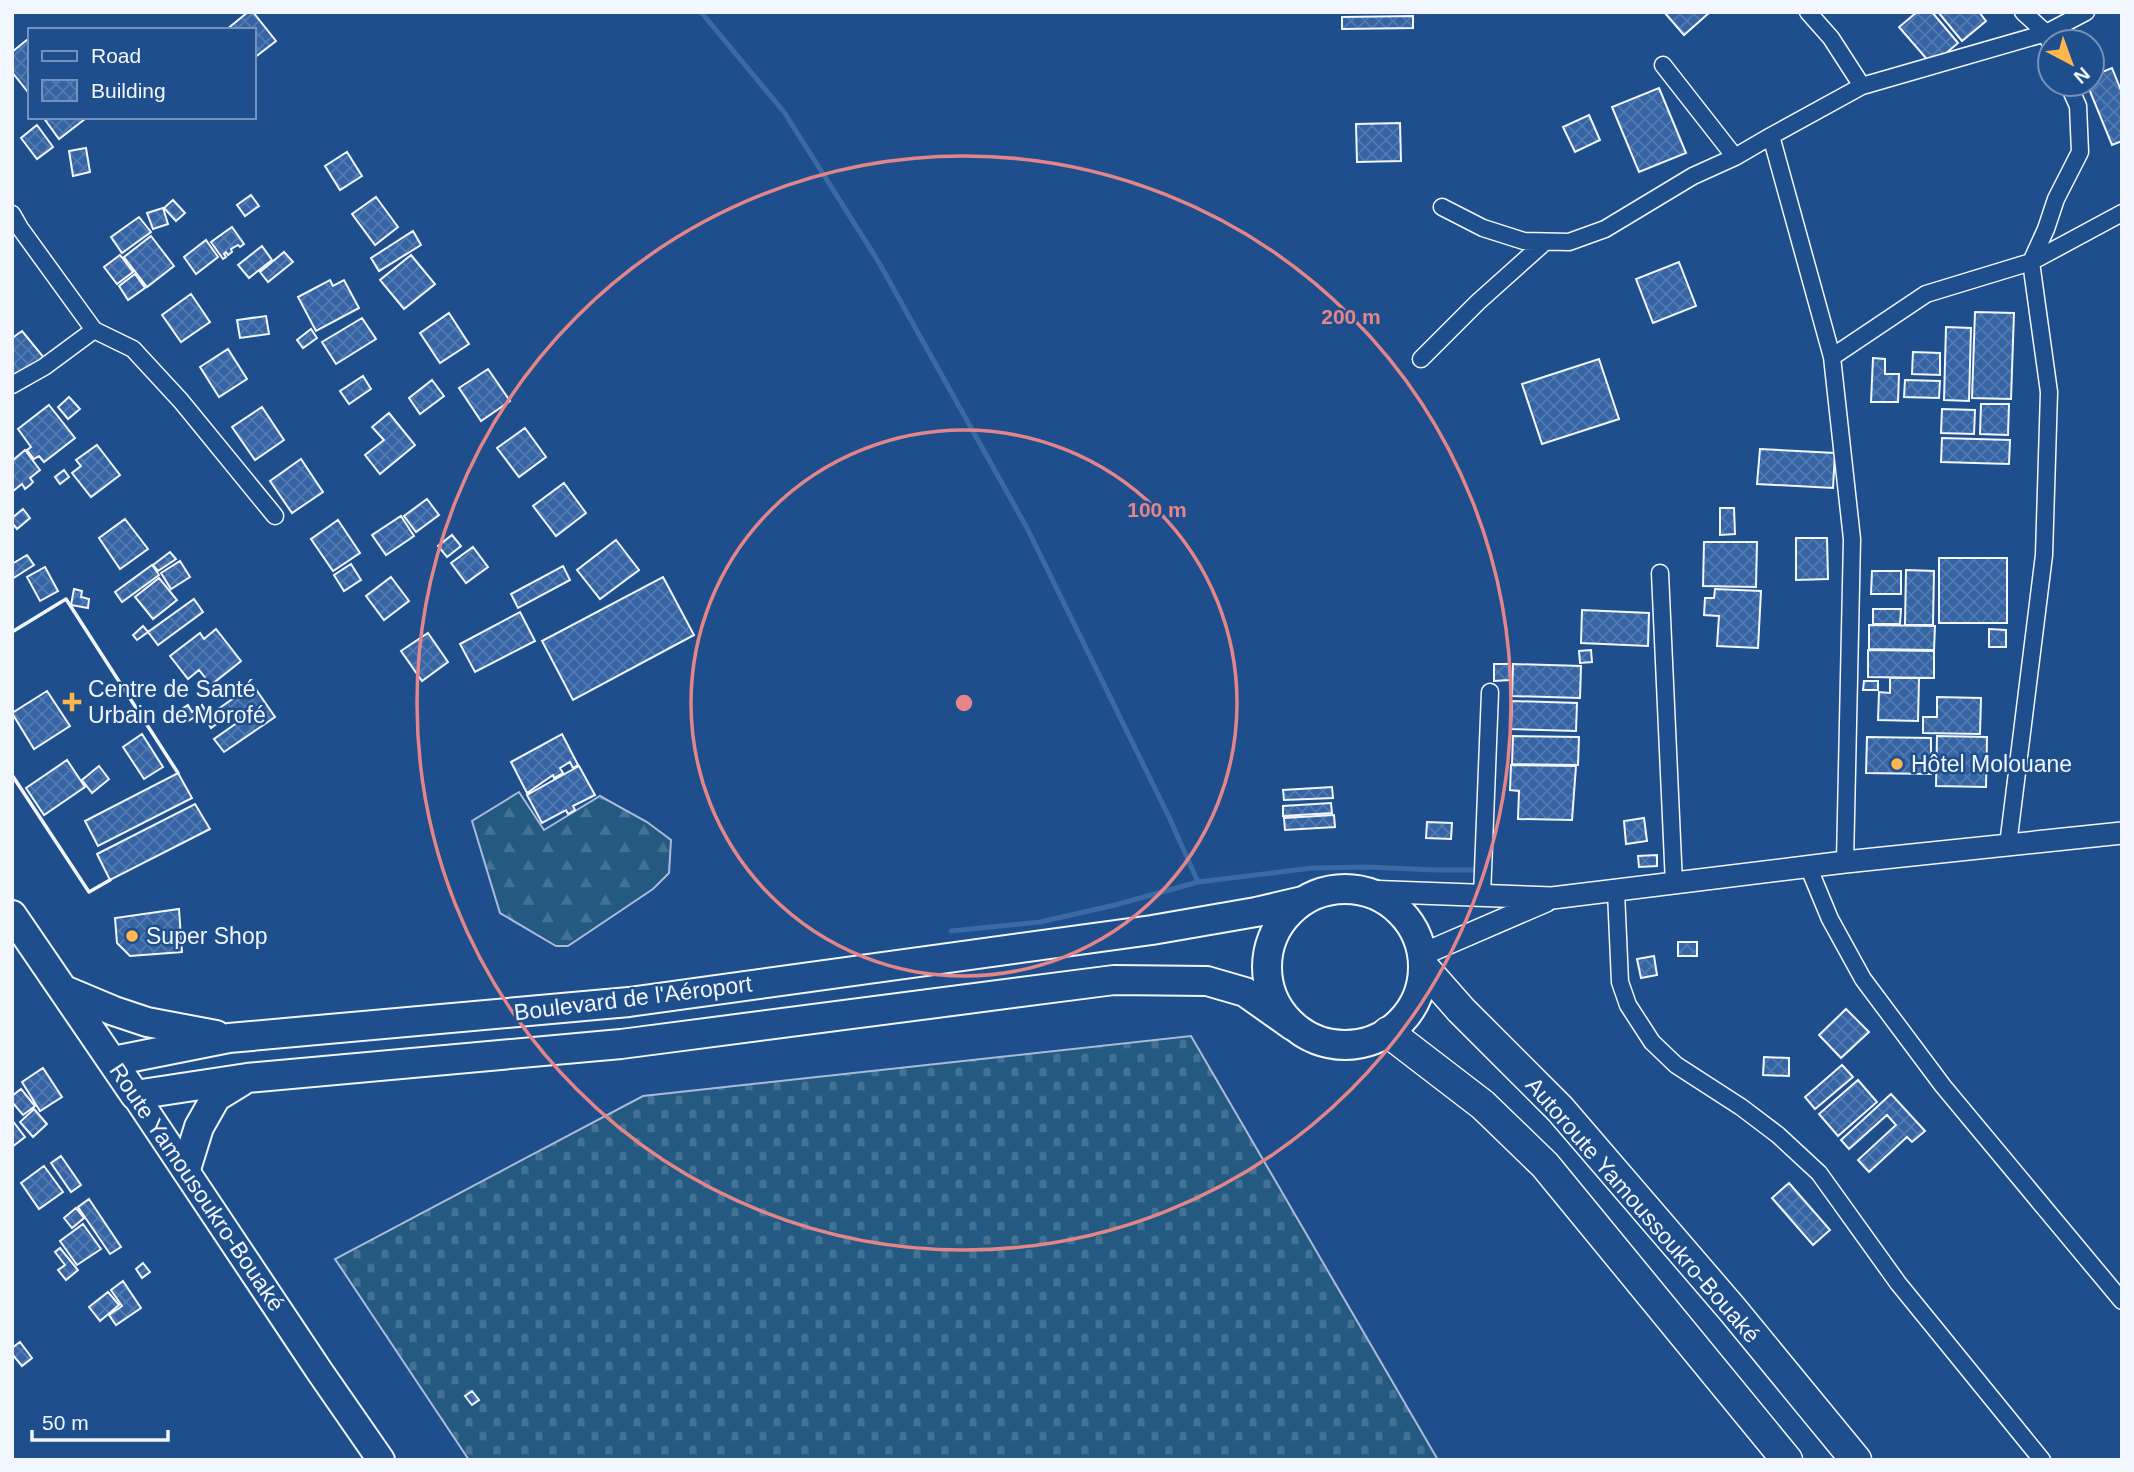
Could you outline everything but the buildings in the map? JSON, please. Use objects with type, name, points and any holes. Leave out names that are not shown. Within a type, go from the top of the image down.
[{"type":"highway","points":[[1343,888],[1364,891],[1388,901],[1407,919],[1420,942],[1422,961],[1419,993],[1407,1015],[1388,1032],[1365,1043],[1339,1045],[1314,1040],[1293,1026],[1277,1007],[1268,985],[1266,961],[1272,938],[1284,917],[1303,901],[1322,892],[1343,888]]},
{"type":"highway","name":"Boulevard de l'Aéroport","points":[[113,1061],[229,1038],[629,1002],[1152,930],[1303,901]]},
{"type":"highway","name":"Route Yamousoukro-Bouaké","points":[[12,915],[135,1095]]},
{"type":"highway","name":"Autoroute Yamoussoukro-Bouaké","points":[[1422,961],[1461,1010],[1560,1109],[1732,1309],[1856,1460]]},
{"type":"highway","name":"Boulevard de l'Aéroport","points":[[135,1095],[247,1078],[621,1044],[1114,980],[1207,981],[1245,992],[1293,1026]]},
{"type":"highway","points":[[64,990],[147,1022],[229,1038]]},
{"type":"highway","name":"Autoroute Yamoussoukro-Bouaké","points":[[1388,1032],[1483,1105],[1545,1165],[1787,1460]]},
{"type":"highway","points":[[186,1170],[200,1127],[216,1097],[247,1078]]},
{"type":"main road","name":"Route Yamousoukro-Bouaké","points":[[135,1095],[381,1460]]},
{"type":"street","points":[[1808,12],[1831,38],[1862,86]]},
{"type":"street","points":[[2023,12],[2038,28]]},
{"type":"street","points":[[2063,28],[2086,12]]},
{"type":"street","points":[[1442,207],[1483,228],[1524,241],[1569,242],[1605,229],[1693,176],[1735,157],[1862,86],[2036,41]]},
{"type":"street","points":[[1663,65],[1735,157]]},
{"type":"street","points":[[2008,845],[2045,555],[2049,392],[2031,262],[2056,200],[2080,152],[2078,106],[2074,98]]},
{"type":"street","points":[[1771,136],[1832,357],[1852,540],[1846,862]]},
{"type":"street","points":[[1832,357],[1926,294],[2031,262],[2122,213]]},
{"type":"street","points":[[15,224],[94,330],[133,349],[181,401],[275,516]]},
{"type":"street","points":[[1421,359],[1478,302],[1545,242]]},
{"type":"street","points":[[12,385],[44,367],[94,330]]},
{"type":"street","points":[[1660,573],[1674,884]]},
{"type":"street","points":[[1482,896],[1490,692]]},
{"type":"street","points":[[1364,891],[1552,898],[1808,866],[2122,833]]},
{"type":"street","points":[[1808,866],[1830,919],[1863,979],[1943,1086],[2122,1301]]},
{"type":"street","points":[[1616,892],[1620,982],[1628,1005],[1652,1042],[1676,1065],[1741,1107],[1778,1135],[1819,1173],[1898,1283],[2042,1460]]},
{"type":"street","points":[[1422,961],[1552,898]]},
{"type":"green space","points":[[519,792],[544,830],[600,796],[647,822],[671,840],[669,873],[653,889],[568,946],[556,946],[500,913],[472,821]]},
{"type":"green space","points":[[1191,1036],[1438,1460],[469,1460],[335,1259],[643,1096]]},
{"type":"waterway","points":[[701,12],[784,112],[878,261],[1027,528],[1169,817],[1198,882]]},
{"type":"waterway","points":[[951,931],[1040,922],[1198,882],[1312,868],[1480,870]]},
{"type":"wall","points":[[12,632],[66,599],[178,773]]},
{"type":"wall","points":[[12,775],[89,892],[110,880]]},
{"type":"place","name":"Centre de Santé Urbain de Morofé","points":[[72,702]]},
{"type":"place","name":"Hôtel Molouane","points":[[1897,764]]},
{"type":"place","name":"Super Shop","points":[[132,936]]}]
